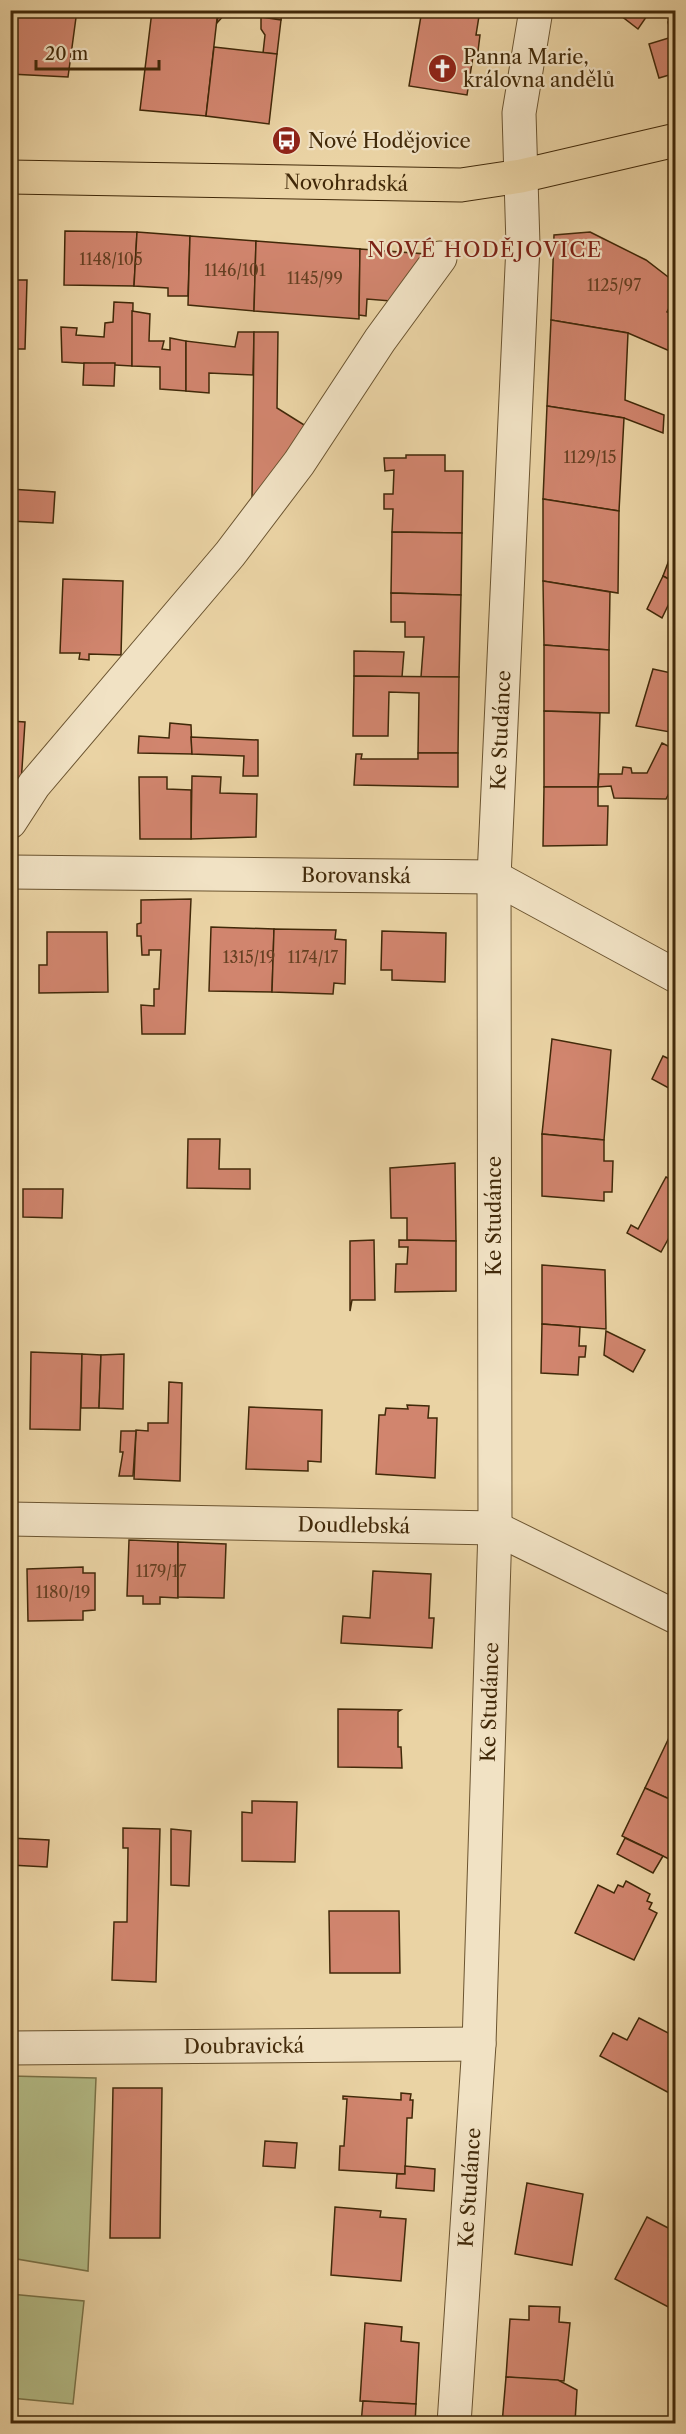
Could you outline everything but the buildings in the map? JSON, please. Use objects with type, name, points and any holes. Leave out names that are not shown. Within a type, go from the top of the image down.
[{"type":"main road","name":"Novohradská","points":[[10,177],[460,185],[521,176],[675,140]]},
{"type":"street","name":"Ke Studánce","points":[[454,2424],[478,2044],[495,1528],[494,876],[523,245],[519,113],[536,10]]},
{"type":"street","points":[[10,822],[34,785],[230,554],[299,463],[380,339],[440,258]]},
{"type":"street","name":"Borovanská","points":[[10,872],[494,876],[675,976]]},
{"type":"street","name":"Doudlebská","points":[[10,1519],[495,1528],[675,1617]]},
{"type":"street","name":"Doubravická","points":[[10,2048],[478,2044]]},
{"type":"green space","points":[[10,2076],[96,2078],[88,2271],[11,2258]]},
{"type":"green space","points":[[10,2294],[84,2301],[73,2404],[11,2398]]},
{"type":"place","name":"Panna Marie, královna andělů","points":[[442,68]]},
{"type":"place","name":"Nové Hodějovice","points":[[287,141]]},
{"type":"district","name":"NOVÉ HODĚJOVICE","points":[[485,250]]}]
